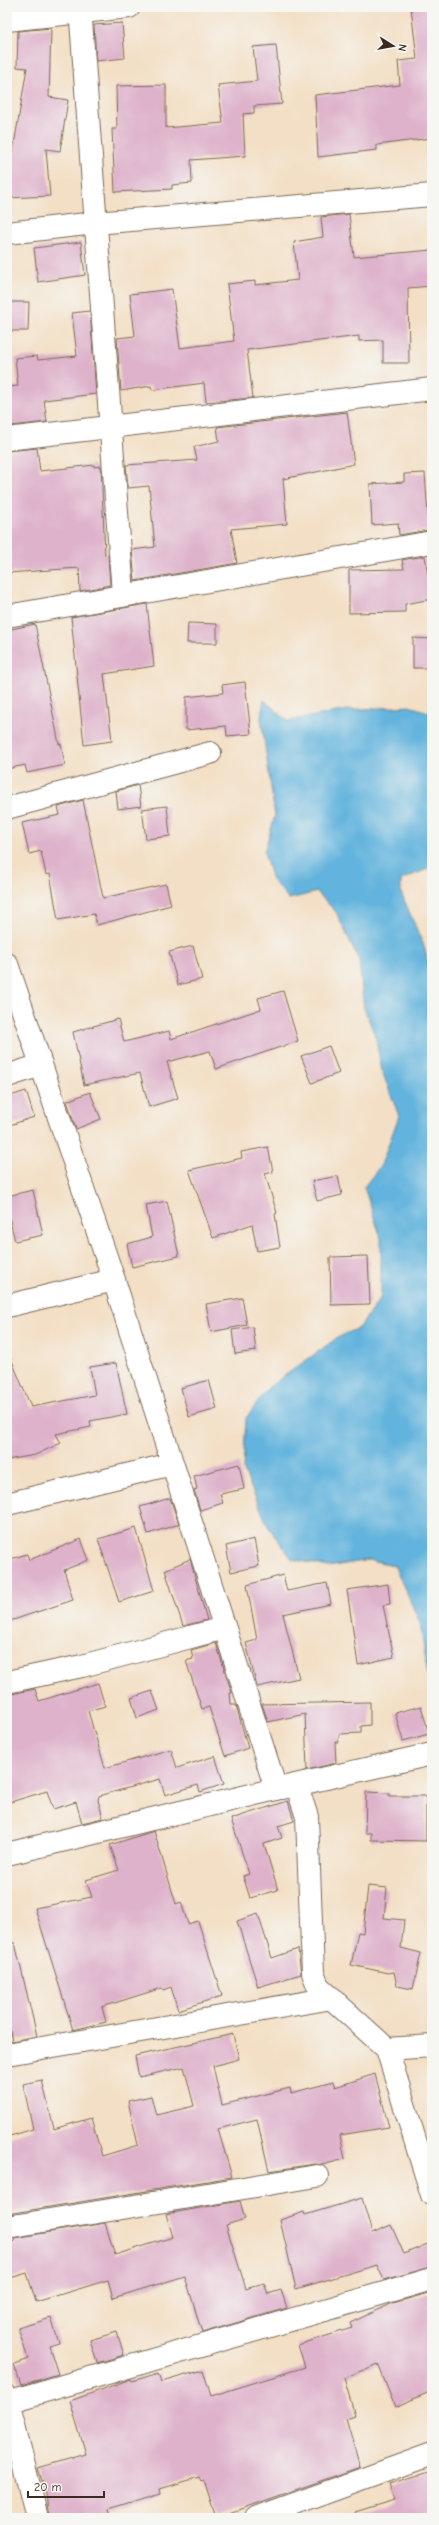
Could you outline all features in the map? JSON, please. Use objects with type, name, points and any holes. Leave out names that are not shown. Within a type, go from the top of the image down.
[{"type":"street","points":[[7,20],[80,10],[129,7]]},
{"type":"street","points":[[80,10],[123,594]]},
{"type":"street","points":[[7,233],[95,223],[432,195]]},
{"type":"street","points":[[7,439],[432,389]]},
{"type":"street","points":[[7,616],[123,594],[432,542]]},
{"type":"street","points":[[7,808],[210,753]]},
{"type":"street","points":[[7,964],[114,1280],[224,1628],[287,1787],[307,1817],[314,1973],[318,1986],[387,2049],[432,2195]]},
{"type":"street","points":[[7,1076],[41,1065]]},
{"type":"street","points":[[7,1306],[114,1280]]},
{"type":"street","points":[[7,1504],[172,1464]]},
{"type":"street","points":[[7,1682],[97,1663],[224,1628]]},
{"type":"street","points":[[7,1854],[432,1754]]},
{"type":"street","points":[[7,2054],[332,1998]]},
{"type":"street","points":[[387,2049],[432,2046]]},
{"type":"street","points":[[7,2227],[317,2176]]},
{"type":"street","points":[[37,2518],[7,2400],[432,2278]]},
{"type":"street","points":[[256,2518],[432,2454]]},
{"type":"water","points":[[264,700],[288,721],[347,710],[409,706],[432,713],[432,867],[401,880],[401,893],[424,946],[432,981],[432,1676],[428,1675],[420,1623],[394,1565],[369,1560],[328,1567],[292,1559],[268,1526],[243,1469],[246,1418],[269,1387],[337,1338],[360,1327],[381,1297],[381,1238],[364,1187],[381,1165],[399,1116],[382,1071],[375,1035],[364,1008],[359,960],[336,912],[317,892],[289,899],[272,880],[264,852],[275,816],[261,718]]},
{"type":"building","points":[[432,7],[432,138],[377,145],[377,150],[318,157],[315,95],[400,85],[398,61],[417,59],[411,8]]},
{"type":"building","points":[[122,23],[125,58],[96,61],[94,25]]},
{"type":"building","points":[[51,28],[49,97],[68,100],[60,151],[46,149],[50,196],[7,198],[7,151],[13,151],[27,68],[17,67],[18,31]]},
{"type":"building","points":[[276,45],[282,104],[254,106],[254,113],[243,114],[245,156],[191,160],[192,183],[172,185],[172,189],[115,192],[112,129],[117,129],[116,86],[166,85],[166,128],[223,123],[218,85],[257,81],[253,47]]},
{"type":"building","points":[[349,214],[354,257],[432,250],[432,286],[408,288],[409,363],[383,363],[383,340],[359,341],[359,336],[247,350],[253,398],[206,402],[204,383],[152,390],[151,386],[121,391],[117,338],[135,336],[130,294],[172,289],[180,348],[234,341],[227,284],[255,281],[255,285],[298,280],[294,242],[323,237],[321,217]]},
{"type":"building","points":[[81,242],[85,275],[38,282],[34,248]]},
{"type":"building","points":[[7,302],[29,302],[28,331],[7,331]]},
{"type":"building","points":[[90,311],[96,394],[44,400],[47,422],[11,426],[7,387],[18,386],[15,358],[37,356],[38,360],[77,356],[72,313]]},
{"type":"building","points":[[347,412],[354,464],[283,479],[287,524],[231,529],[237,563],[135,581],[132,550],[155,547],[149,486],[128,488],[126,465],[197,460],[194,447],[219,441],[217,427]]},
{"type":"building","points":[[37,448],[40,471],[94,465],[94,467],[101,466],[105,555],[108,554],[110,585],[80,591],[79,568],[7,573],[7,451]]},
{"type":"building","points":[[425,473],[429,530],[399,535],[398,523],[372,525],[370,484],[404,482],[404,474]]},
{"type":"building","points":[[425,556],[432,599],[405,604],[405,612],[349,613],[349,570],[404,569],[402,560]]},
{"type":"building","points":[[147,604],[154,666],[104,674],[112,741],[84,745],[71,617]]},
{"type":"building","points":[[188,623],[217,624],[217,643],[187,643]]},
{"type":"building","points":[[35,624],[59,744],[61,744],[65,765],[27,773],[25,765],[7,769],[7,630]]},
{"type":"building","points":[[413,638],[432,639],[432,668],[413,668]]},
{"type":"building","points":[[245,682],[251,734],[227,736],[226,726],[186,730],[186,697],[223,693],[222,685]]},
{"type":"building","points":[[138,785],[141,806],[118,809],[116,791]]},
{"type":"building","points":[[83,800],[103,898],[166,884],[171,905],[97,925],[94,914],[58,920],[50,874],[46,875],[41,851],[29,854],[22,823],[60,815],[58,807]]},
{"type":"building","points":[[167,806],[170,836],[146,839],[142,809]]},
{"type":"building","points":[[193,946],[202,979],[178,985],[169,952]]},
{"type":"building","points":[[283,991],[298,1041],[216,1069],[210,1051],[167,1062],[178,1098],[149,1107],[140,1073],[84,1085],[73,1032],[118,1019],[124,1042],[169,1031],[171,1039],[261,1009],[258,998]]},
{"type":"building","points":[[329,1046],[339,1073],[312,1083],[301,1056]]},
{"type":"building","points":[[26,1091],[34,1117],[7,1126],[7,1097]]},
{"type":"building","points":[[90,1092],[101,1119],[76,1129],[67,1101]]},
{"type":"building","points":[[268,1147],[273,1172],[265,1174],[277,1213],[275,1214],[280,1247],[257,1251],[252,1224],[213,1238],[189,1170],[242,1158],[241,1152]]},
{"type":"building","points":[[338,1176],[342,1195],[317,1201],[312,1181]]},
{"type":"building","points":[[33,1190],[43,1235],[15,1241],[7,1209],[7,1196]]},
{"type":"building","points":[[167,1201],[179,1256],[132,1267],[127,1244],[152,1237],[146,1205]]},
{"type":"building","points":[[368,1256],[370,1304],[331,1305],[330,1257]]},
{"type":"building","points":[[242,1298],[247,1325],[211,1332],[206,1304]]},
{"type":"building","points":[[253,1327],[256,1351],[235,1354],[232,1330]]},
{"type":"building","points":[[7,1349],[31,1407],[95,1395],[90,1367],[116,1363],[127,1414],[90,1421],[91,1427],[56,1434],[61,1443],[35,1455],[7,1460]]},
{"type":"building","points":[[209,1380],[217,1409],[189,1417],[181,1388]]},
{"type":"building","points":[[239,1464],[244,1489],[220,1494],[223,1503],[200,1510],[194,1490],[197,1489],[194,1476]]},
{"type":"building","points":[[170,1498],[179,1524],[148,1534],[140,1507]]},
{"type":"building","points":[[136,1528],[154,1591],[119,1602],[98,1539]]},
{"type":"building","points":[[81,1539],[89,1560],[64,1570],[73,1600],[7,1622],[7,1560],[27,1554],[29,1560]]},
{"type":"building","points":[[254,1539],[259,1566],[231,1572],[226,1546]]},
{"type":"building","points":[[190,1559],[207,1620],[183,1626],[165,1570]]},
{"type":"building","points":[[283,1575],[287,1591],[327,1583],[331,1604],[283,1614],[299,1678],[257,1687],[246,1643],[257,1640],[247,1585]]},
{"type":"building","points":[[388,1584],[390,1604],[383,1605],[394,1657],[358,1665],[347,1590]]},
{"type":"building","points":[[216,1643],[232,1693],[230,1693],[231,1705],[236,1705],[248,1748],[225,1756],[209,1707],[202,1709],[186,1661],[193,1659],[191,1650]]},
{"type":"building","points":[[98,1683],[105,1706],[88,1711],[105,1768],[171,1749],[177,1768],[215,1756],[224,1784],[200,1792],[198,1785],[165,1795],[160,1779],[99,1796],[98,1800],[103,1818],[82,1823],[76,1802],[53,1809],[47,1791],[7,1803],[7,1695],[35,1689],[39,1701]]},
{"type":"building","points":[[152,1691],[159,1710],[137,1718],[131,1698]]},
{"type":"building","points":[[370,1702],[370,1725],[361,1726],[361,1733],[339,1734],[338,1742],[335,1742],[336,1763],[307,1770],[305,1714],[268,1722],[262,1704]]},
{"type":"building","points":[[421,1706],[429,1734],[403,1741],[395,1713]]},
{"type":"building","points":[[366,1792],[389,1793],[389,1796],[426,1796],[426,1841],[371,1840],[371,1833],[365,1833]]},
{"type":"building","points":[[288,1801],[294,1821],[278,1826],[282,1838],[264,1844],[278,1890],[250,1898],[243,1876],[249,1874],[231,1819]]},
{"type":"building","points":[[154,1831],[176,1904],[181,1902],[188,1924],[198,1921],[222,1996],[178,2010],[171,1987],[163,1990],[162,1988],[102,2007],[106,2022],[73,2030],[35,1908],[92,1897],[86,1880],[119,1870],[110,1845]]},
{"type":"building","points":[[368,1886],[387,1888],[384,1918],[404,1920],[401,1948],[421,1953],[413,1989],[397,1986],[394,1972],[388,1973],[351,1965],[358,1932],[363,1933]]},
{"type":"building","points":[[258,1914],[272,1958],[298,1949],[301,1974],[258,1987],[237,1921]]},
{"type":"building","points":[[7,1943],[15,1943],[37,2036],[12,2041],[7,2017]]},
{"type":"building","points":[[233,2034],[239,2059],[213,2066],[222,2105],[290,2088],[291,2093],[333,2082],[335,2087],[375,2074],[389,2127],[340,2135],[345,2159],[322,2165],[315,2164],[269,2171],[257,2119],[218,2129],[232,2177],[7,2214],[7,2137],[33,2129],[23,2084],[42,2080],[54,2129],[91,2118],[102,2156],[138,2145],[128,2101],[151,2096],[156,2115],[194,2106],[184,2067],[139,2077],[135,2056]]},
{"type":"building","points":[[362,2198],[372,2233],[391,2225],[404,2254],[432,2242],[432,2267],[384,2280],[377,2265],[296,2289],[280,2220],[304,2212],[305,2215]]},
{"type":"building","points":[[240,2201],[245,2219],[226,2225],[246,2289],[264,2283],[268,2294],[281,2290],[287,2308],[202,2333],[185,2276],[113,2298],[108,2280],[36,2302],[27,2273],[7,2279],[7,2243],[15,2241],[14,2238],[105,2223],[115,2255],[173,2237],[166,2214]]},
{"type":"building","points":[[432,2292],[432,2391],[395,2407],[378,2364],[344,2378],[355,2416],[346,2419],[360,2467],[216,2518],[204,2480],[201,2481],[199,2477],[160,2489],[161,2494],[108,2510],[110,2518],[49,2518],[46,2494],[38,2468],[86,2454],[70,2401],[131,2379],[132,2381],[159,2373],[162,2382],[203,2370],[211,2396],[305,2367],[298,2345],[352,2328],[350,2323],[393,2303]]},
{"type":"building","points":[[51,2318],[59,2343],[49,2346],[58,2374],[21,2385],[14,2364],[28,2359],[18,2328]]},
{"type":"building","points":[[117,2332],[124,2355],[97,2363],[90,2340]]},
{"type":"building","points":[[432,2471],[432,2518],[356,2518],[355,2513],[394,2501],[389,2484]]}]
